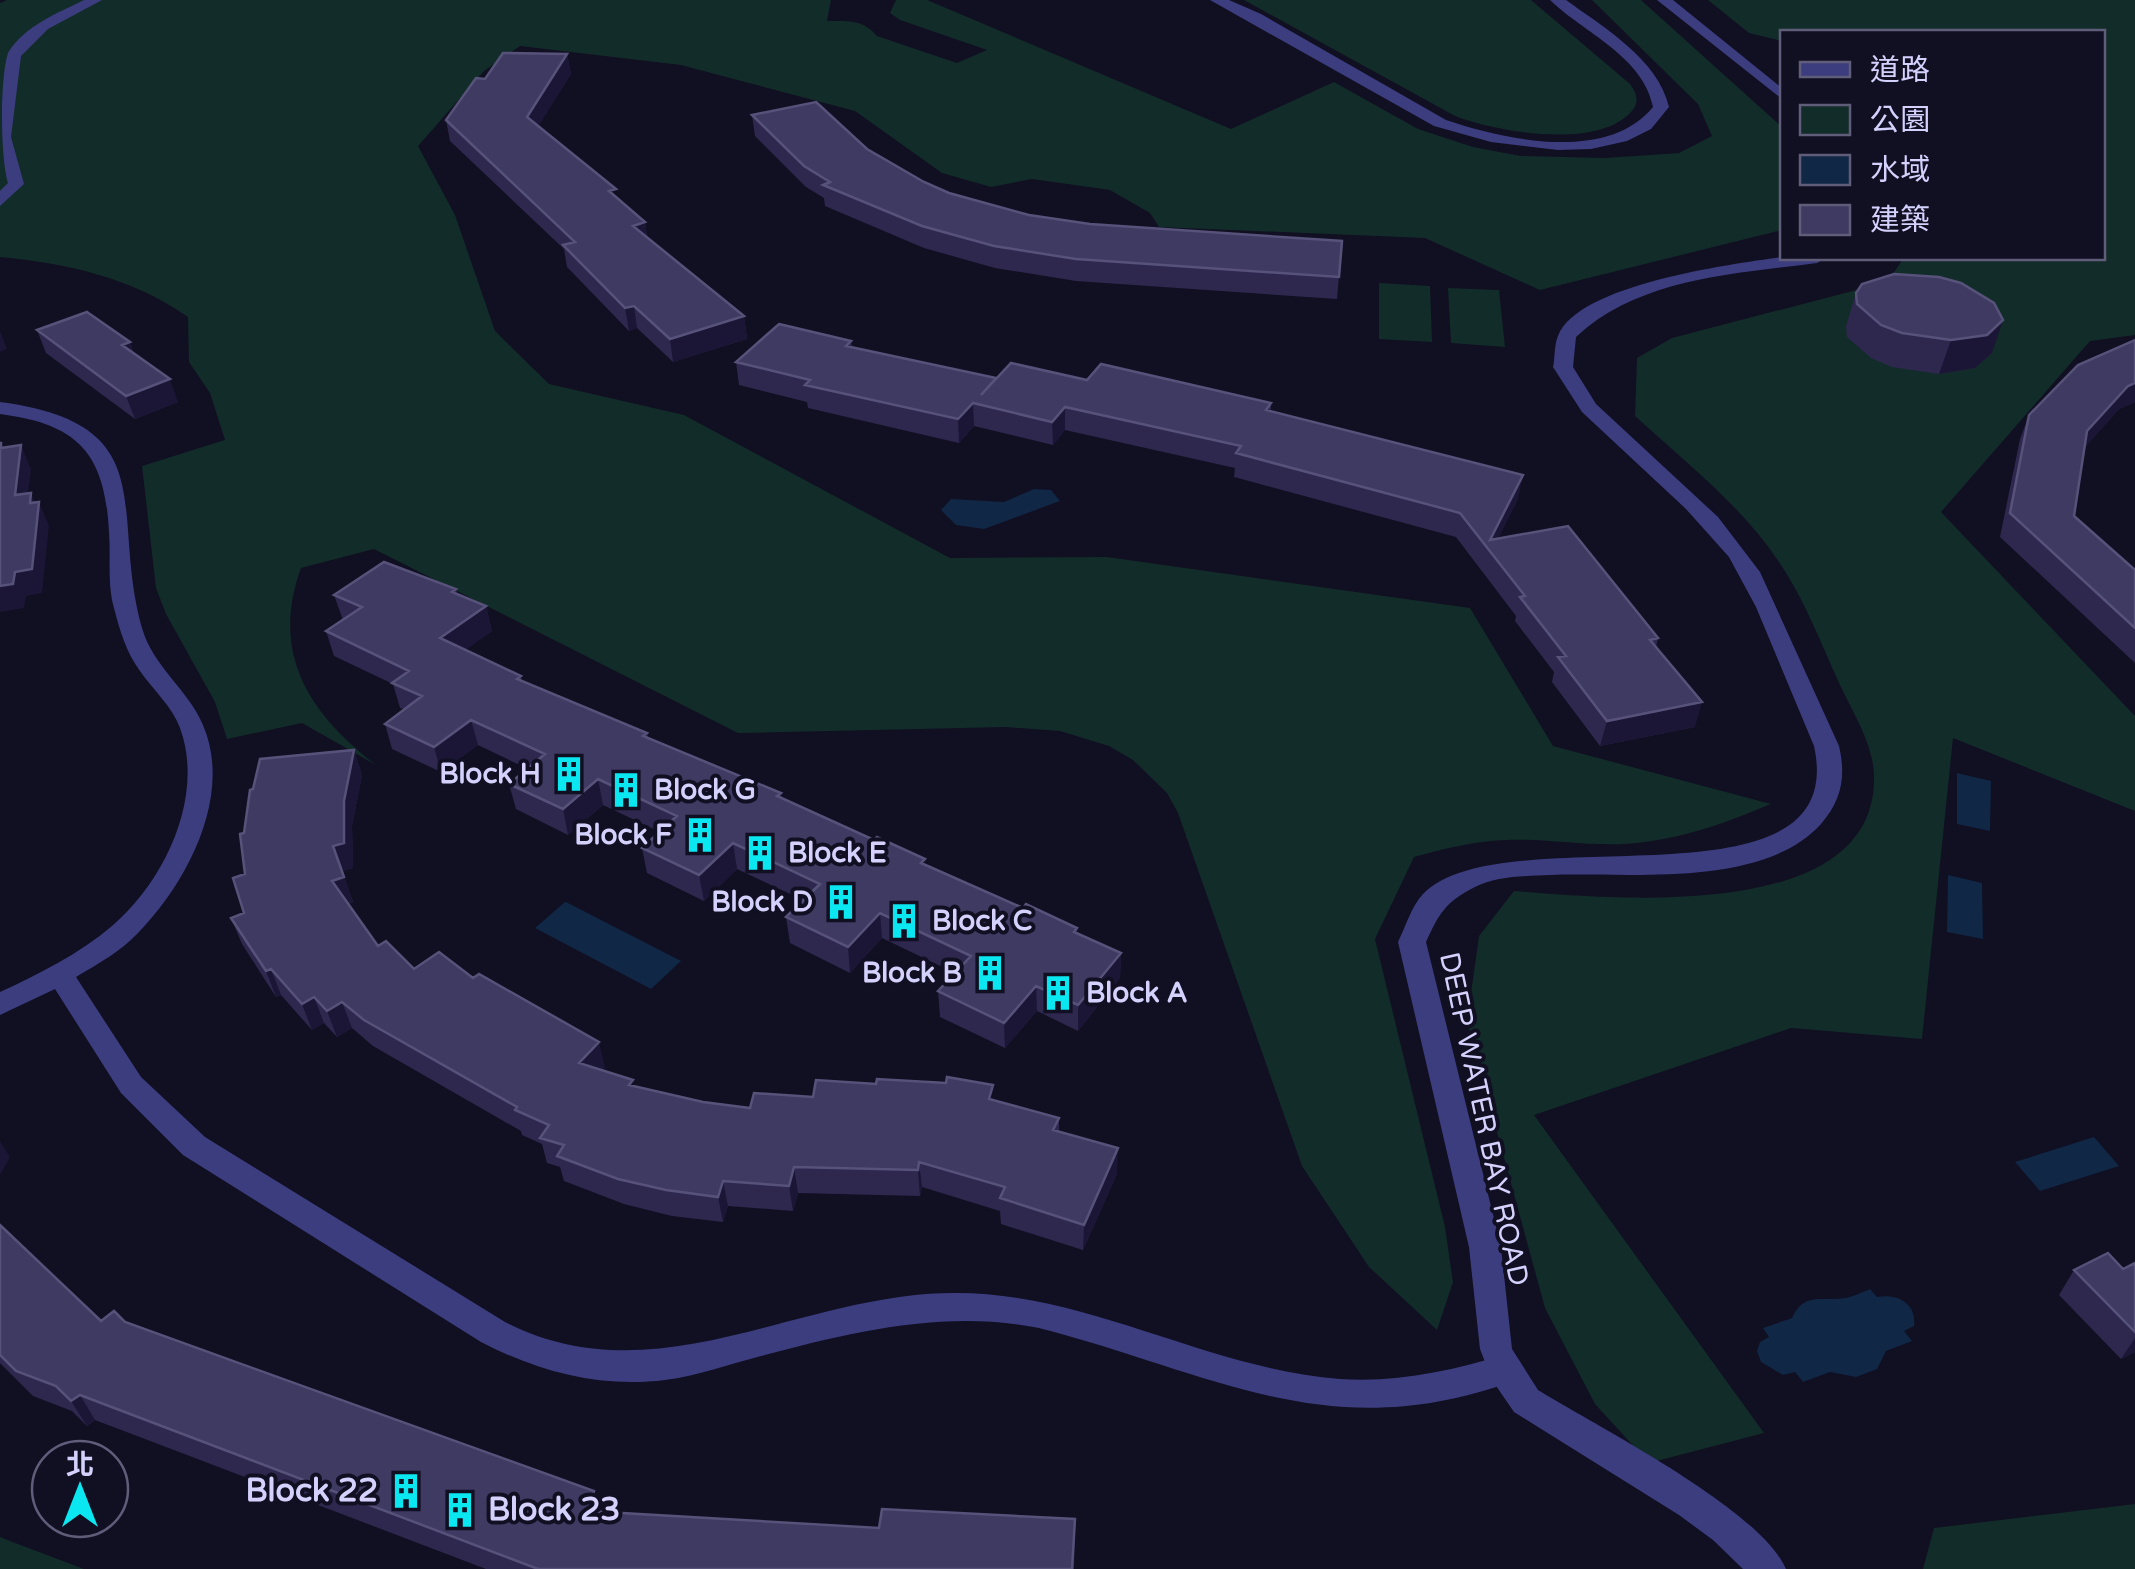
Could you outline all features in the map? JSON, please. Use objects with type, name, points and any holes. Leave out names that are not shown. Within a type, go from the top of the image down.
[{"type":"street","points":[[0,200],[16,184],[3,137],[14,55],[35,31],[94,0]]},
{"type":"street","points":[[1217,0],[1256,17],[1440,123],[1473,135],[1534,144],[1576,144],[1628,134],[1650,122],[1661,107],[1658,91],[1611,41],[1557,0]]},
{"type":"street","points":[[1664,0],[1780,93]]},
{"type":"street","name":"DEEP WATER BAY ROAD","points":[[1768,1569],[1726,1528],[1691,1503],[1526,1401],[1504,1370],[1496,1349],[1485,1248],[1414,962],[1416,923],[1439,891],[1472,874],[1493,869],[1713,863],[1769,849],[1791,837],[1821,806],[1830,769],[1820,730],[1744,565],[1688,498],[1589,408],[1568,377],[1564,347],[1577,322],[1620,295],[1660,284],[1805,260]]},
{"type":"street","points":[[0,408],[54,418],[73,426],[100,448],[107,461],[120,526],[121,593],[136,646],[191,725],[202,763],[194,818],[166,878],[128,928],[0,1004]]},
{"type":"street","points":[[59,972],[132,1084],[194,1146],[492,1332],[523,1349],[559,1361],[633,1369],[669,1365],[891,1313],[939,1306],[989,1306],[1038,1313],[1277,1384],[1324,1393],[1414,1392],[1504,1370]]},
{"type":"green space","points":[[831,0],[827,21],[861,24],[877,36],[957,63],[987,50],[890,13],[896,0],[927,0],[1231,129],[1334,82],[1418,129],[1473,147],[1521,156],[1605,158],[1679,153],[1712,136],[1698,104],[1592,0],[1641,0],[1780,125],[1780,230],[1540,290],[1425,238],[1159,227],[1150,213],[1110,190],[1032,179],[991,187],[942,173],[855,111],[681,65],[520,46],[484,71],[418,146],[455,215],[495,331],[549,384],[684,415],[950,558],[1107,557],[1470,608],[1553,746],[1771,804],[1710,827],[1645,842],[1493,841],[1414,857],[1375,939],[1445,1227],[1453,1282],[1437,1330],[1369,1267],[1302,1166],[1178,813],[1167,793],[1133,760],[1109,746],[1060,731],[1006,727],[738,733],[374,549],[301,568],[290,628],[293,654],[315,702],[352,745],[376,765],[302,723],[227,739],[215,702],[166,614],[156,588],[142,466],[225,440],[210,393],[189,362],[188,317],[122,282],[49,263],[0,257],[0,3]]},
{"type":"green space","points":[[1244,0],[1531,0],[1630,84],[1636,105],[1615,124],[1571,134],[1520,132],[1473,122],[1455,116]]},
{"type":"green space","points":[[1708,0],[2135,0],[2135,335],[2090,341],[1941,512],[2135,716],[2135,811],[1953,738],[1922,1039],[1791,1028],[1534,1115],[1764,1433],[1649,1463],[1595,1404],[1545,1308],[1467,1022],[1479,936],[1514,891],[1669,897],[1730,892],[1785,880],[1832,859],[1863,825],[1874,777],[1862,729],[1805,607],[1779,562],[1730,503],[1635,416],[1637,358],[1672,338],[1887,282],[1903,260],[2105,260],[2105,30],[1780,30],[1780,41],[1749,33]]},
{"type":"green space","points":[[1379,283],[1430,286],[1432,342],[1379,339]]},
{"type":"green space","points":[[1448,288],[1499,290],[1505,347],[1451,343]]},
{"type":"green space","points":[[2135,1504],[2135,1569],[1923,1569],[1934,1528]]},
{"type":"green space","points":[[0,1537],[10,1541],[84,1569],[0,1569]]},
{"type":"water","points":[[1034,489],[1051,490],[1060,501],[984,529],[956,525],[941,510],[951,499],[1004,502]]},
{"type":"water","points":[[1957,773],[1991,781],[1990,831],[1957,824]]},
{"type":"water","points":[[1948,875],[1982,883],[1983,939],[1947,932]]},
{"type":"water","points":[[565,902],[681,961],[651,989],[535,928]]},
{"type":"water","points":[[2094,1137],[2119,1166],[2040,1191],[2015,1162]]},
{"type":"water","points":[[1870,1289],[1877,1297],[1904,1301],[1914,1318],[1914,1326],[1904,1331],[1912,1341],[1886,1351],[1877,1369],[1856,1377],[1830,1372],[1803,1382],[1795,1372],[1783,1375],[1761,1362],[1757,1351],[1760,1342],[1769,1337],[1763,1328],[1792,1318],[1808,1301],[1848,1297]]},
{"type":"building","points":[[503,53],[567,54],[527,117],[616,189],[609,191],[645,222],[633,226],[744,316],[670,339],[634,306],[625,308],[563,245],[575,242],[446,120],[476,78],[485,79]]},
{"type":"building","points":[[816,102],[867,149],[949,193],[1029,215],[1090,224],[1342,241],[1339,277],[1076,259],[994,246],[922,226],[823,185],[830,182],[804,166],[752,115]]},
{"type":"building","points":[[1894,274],[1939,277],[1961,283],[1994,303],[2003,320],[1987,335],[1951,340],[1902,333],[1881,325],[1857,304],[1856,293],[1862,284]]},
{"type":"building","points":[[87,312],[130,342],[122,345],[170,379],[126,396],[37,330]]},
{"type":"building","points":[[779,324],[851,341],[846,346],[996,378],[981,395],[1011,363],[1087,380],[1101,364],[1271,403],[1266,410],[1523,475],[1490,540],[1568,526],[1658,638],[1650,640],[1702,702],[1607,721],[1558,657],[1566,656],[1520,597],[1525,596],[1460,513],[1236,453],[1241,446],[1065,407],[1052,422],[973,403],[958,419],[805,385],[810,380],[736,362]]},
{"type":"building","points":[[2135,340],[2135,383],[2087,431],[2074,516],[2135,570],[2135,628],[2010,513],[2029,415],[2078,365]]},
{"type":"building","points":[[0,443],[1,448],[21,445],[15,495],[31,493],[30,503],[39,502],[32,569],[15,572],[13,584],[0,586]]},
{"type":"building","points":[[384,562],[456,589],[452,592],[486,606],[440,638],[521,676],[517,679],[781,793],[777,796],[925,859],[921,863],[1023,908],[1026,904],[1121,953],[1078,1005],[1036,986],[1004,1023],[938,991],[971,956],[880,913],[848,947],[786,917],[820,884],[733,843],[699,875],[642,848],[677,816],[598,779],[563,809],[509,784],[545,754],[471,720],[434,747],[385,724],[422,696],[392,683],[409,671],[326,631],[362,607],[334,595]]},
{"type":"building","points":[[354,750],[344,801],[344,843],[333,846],[344,877],[332,881],[378,946],[386,941],[414,969],[439,952],[473,978],[479,974],[599,1042],[579,1063],[633,1080],[629,1085],[703,1102],[750,1108],[754,1093],[813,1097],[816,1080],[946,1083],[947,1077],[993,1085],[989,1099],[1059,1118],[1053,1130],[1118,1148],[1084,1225],[1000,1198],[1005,1187],[919,1162],[918,1170],[794,1167],[789,1186],[723,1181],[718,1197],[618,1179],[557,1156],[564,1145],[540,1138],[549,1125],[515,1110],[517,1107],[364,1020],[342,1002],[327,1011],[314,997],[302,1004],[271,969],[266,971],[231,918],[244,913],[233,878],[245,874],[240,834],[244,833],[250,790],[260,759]]},
{"type":"building","points":[[0,1225],[101,1321],[114,1311],[125,1322],[594,1491],[588,1511],[879,1528],[882,1509],[1075,1519],[1072,1569],[538,1569],[80,1395],[71,1401],[56,1386],[16,1371],[0,1355]]},
{"type":"building","points":[[2108,1253],[2123,1269],[2135,1263],[2135,1332],[2074,1270]]},
{"type":"place","name":"Block H","points":[[569,774]]},
{"type":"place","name":"Block G","points":[[626,790]]},
{"type":"place","name":"Block F","points":[[700,835]]},
{"type":"place","name":"Block E","points":[[760,853]]},
{"type":"place","name":"Block D","points":[[841,902]]},
{"type":"place","name":"Block C","points":[[904,921]]},
{"type":"place","name":"Block B","points":[[990,973]]},
{"type":"place","name":"Block A","points":[[1058,993]]},
{"type":"place","name":"Block 22","points":[[406,1491]]},
{"type":"place","name":"Block 23","points":[[460,1510]]}]
